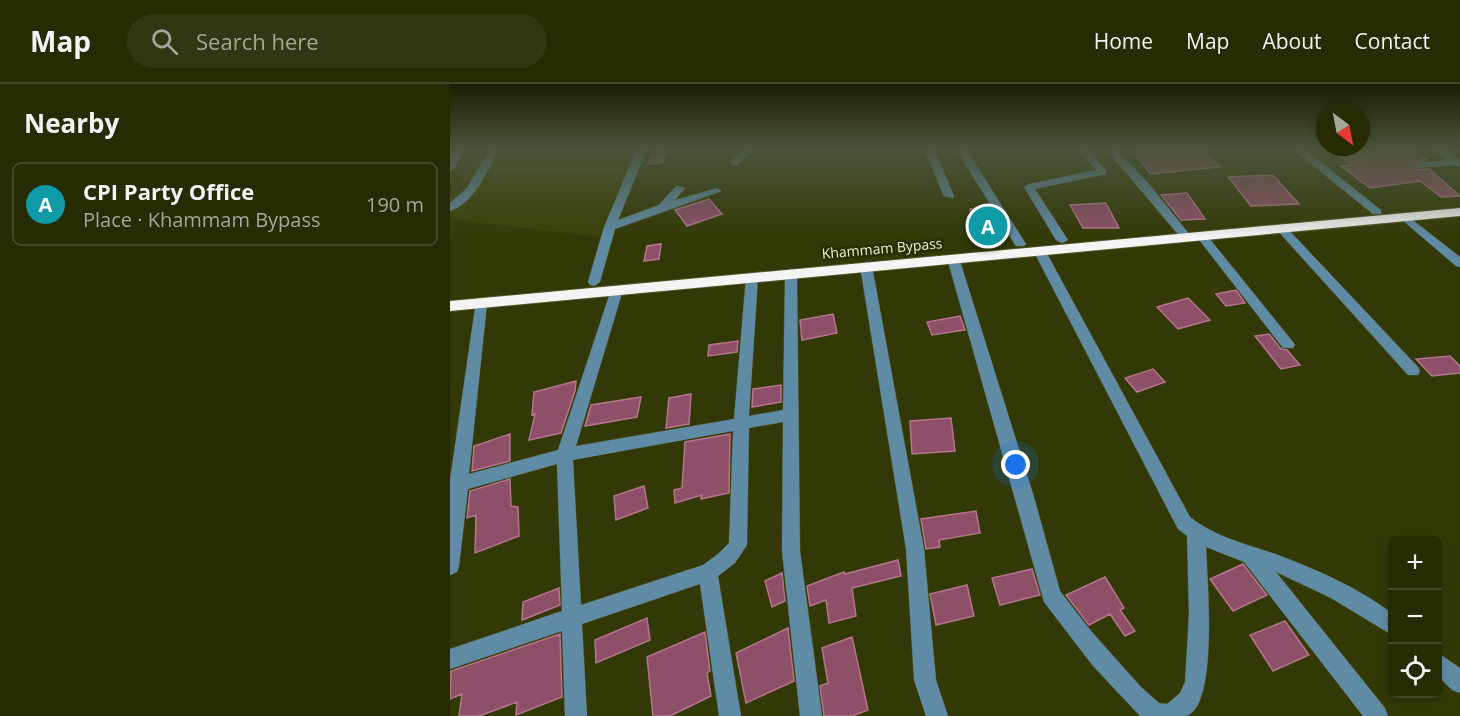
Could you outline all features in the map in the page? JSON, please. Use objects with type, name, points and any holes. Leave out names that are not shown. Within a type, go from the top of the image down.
[{"type":"highway","name":"Khammam Bypass","points":[[450,295],[594,282],[1039,250],[1377,212],[1460,205]]},
{"type":"highway","name":"Khammam Bypass","points":[[450,306],[866,266],[1062,240],[1182,233],[1201,235],[1460,212]]},
{"type":"street","points":[[450,208],[461,202],[477,178]]},
{"type":"street","points":[[594,282],[610,227],[630,178]]},
{"type":"street","points":[[942,178],[949,196]]},
{"type":"street","points":[[979,178],[1020,244]]},
{"type":"street","points":[[1062,240],[1029,187],[1071,178]]},
{"type":"street","points":[[1138,178],[1182,233]]},
{"type":"street","points":[[1335,178],[1377,212]]},
{"type":"street","points":[[663,207],[681,188]]},
{"type":"street","points":[[610,227],[663,207],[717,191]]},
{"type":"street","points":[[1405,217],[1460,263]]},
{"type":"street","points":[[1281,228],[1413,371]]},
{"type":"street","points":[[1201,235],[1288,345]]},
{"type":"street","points":[[1039,250],[1184,523],[1196,534],[1211,542],[1250,554],[1341,592],[1374,611],[1388,623]]},
{"type":"street","points":[[958,255],[1051,595],[1065,616],[1153,713],[1173,716],[1188,701],[1196,682],[1199,614],[1196,534]]},
{"type":"street","points":[[866,266],[915,549],[925,680],[937,716]]},
{"type":"street","points":[[791,273],[792,551],[811,716]]},
{"type":"street","points":[[450,659],[571,616],[708,572],[725,562],[738,545],[741,422],[752,277]]},
{"type":"street","points":[[576,716],[566,455],[617,290]]},
{"type":"street","points":[[450,566],[454,486],[481,304]]},
{"type":"street","points":[[454,486],[566,455],[790,415]]},
{"type":"street","points":[[1250,554],[1377,716]]},
{"type":"street","points":[[708,572],[730,716]]},
{"type":"street","points":[[1442,667],[1460,682]]},
{"type":"shaded area","points":[[460,178],[623,178],[598,237],[450,219],[450,199]]},
{"type":"building","points":[[1229,178],[1276,178],[1299,204],[1251,206]]},
{"type":"building","points":[[1357,178],[1440,178],[1460,196],[1441,197],[1420,181],[1370,188]]},
{"type":"building","points":[[1187,193],[1205,219],[1181,220],[1161,195]]},
{"type":"building","points":[[709,199],[722,214],[687,226],[675,210]]},
{"type":"building","points":[[1106,203],[1119,228],[1083,228],[1070,205]]},
{"type":"building","points":[[989,207],[1004,230],[976,232],[970,209]]},
{"type":"building","points":[[661,244],[659,259],[644,261],[647,246]]},
{"type":"building","points":[[1236,290],[1245,303],[1226,306],[1216,294]]},
{"type":"building","points":[[1188,298],[1210,320],[1178,329],[1157,307]]},
{"type":"building","points":[[833,314],[837,333],[802,340],[800,320]]},
{"type":"building","points":[[960,316],[965,330],[932,335],[927,322]]},
{"type":"building","points":[[1269,334],[1281,349],[1287,350],[1300,365],[1281,369],[1255,336]]},
{"type":"building","points":[[738,341],[737,352],[708,356],[709,345]]},
{"type":"building","points":[[1450,356],[1460,366],[1460,373],[1432,376],[1416,359]]},
{"type":"building","points":[[1153,369],[1165,382],[1137,392],[1125,378]]},
{"type":"building","points":[[576,381],[575,391],[561,433],[529,440],[535,414],[532,415],[534,392]]},
{"type":"building","points":[[781,385],[781,402],[752,407],[753,389]]},
{"type":"building","points":[[691,394],[689,424],[666,428],[669,398]]},
{"type":"building","points":[[641,397],[637,417],[585,426],[591,405]]},
{"type":"building","points":[[951,418],[955,451],[912,454],[910,421]]},
{"type":"building","points":[[510,434],[510,461],[472,471],[474,446]]},
{"type":"building","points":[[730,434],[729,493],[701,499],[702,495],[675,503],[674,490],[682,488],[685,442]]},
{"type":"building","points":[[510,479],[511,506],[518,507],[519,536],[475,553],[476,515],[467,518],[470,491]]},
{"type":"building","points":[[644,486],[648,508],[616,520],[614,496]]},
{"type":"building","points":[[976,511],[980,533],[939,540],[940,547],[926,549],[921,519]]},
{"type":"building","points":[[898,560],[901,576],[852,588],[856,616],[829,623],[826,600],[810,606],[807,586],[844,572],[845,574]]},
{"type":"building","points":[[1243,564],[1267,595],[1233,611],[1210,579]]},
{"type":"building","points":[[1032,569],[1040,595],[1000,605],[992,578]]},
{"type":"building","points":[[782,573],[785,601],[772,607],[765,581]]},
{"type":"building","points":[[1105,577],[1124,608],[1120,610],[1135,631],[1125,636],[1110,614],[1089,625],[1066,595]]},
{"type":"building","points":[[967,585],[974,616],[936,625],[930,594]]},
{"type":"building","points":[[559,588],[560,605],[522,620],[523,602]]},
{"type":"building","points":[[647,618],[650,640],[596,663],[595,640]]},
{"type":"building","points":[[1285,621],[1309,655],[1273,671],[1250,635]]},
{"type":"building","points":[[788,628],[794,681],[746,703],[736,653]]},
{"type":"building","points":[[705,632],[710,671],[707,673],[711,696],[670,716],[653,716],[647,657]]},
{"type":"building","points":[[560,634],[562,697],[516,715],[517,702],[479,716],[459,716],[462,694],[450,699],[451,671]]},
{"type":"building","points":[[852,637],[868,710],[852,716],[824,716],[820,686],[828,683],[822,648]]},
{"type":"place","name":"CPI Party Office","points":[[988,226]]}]
